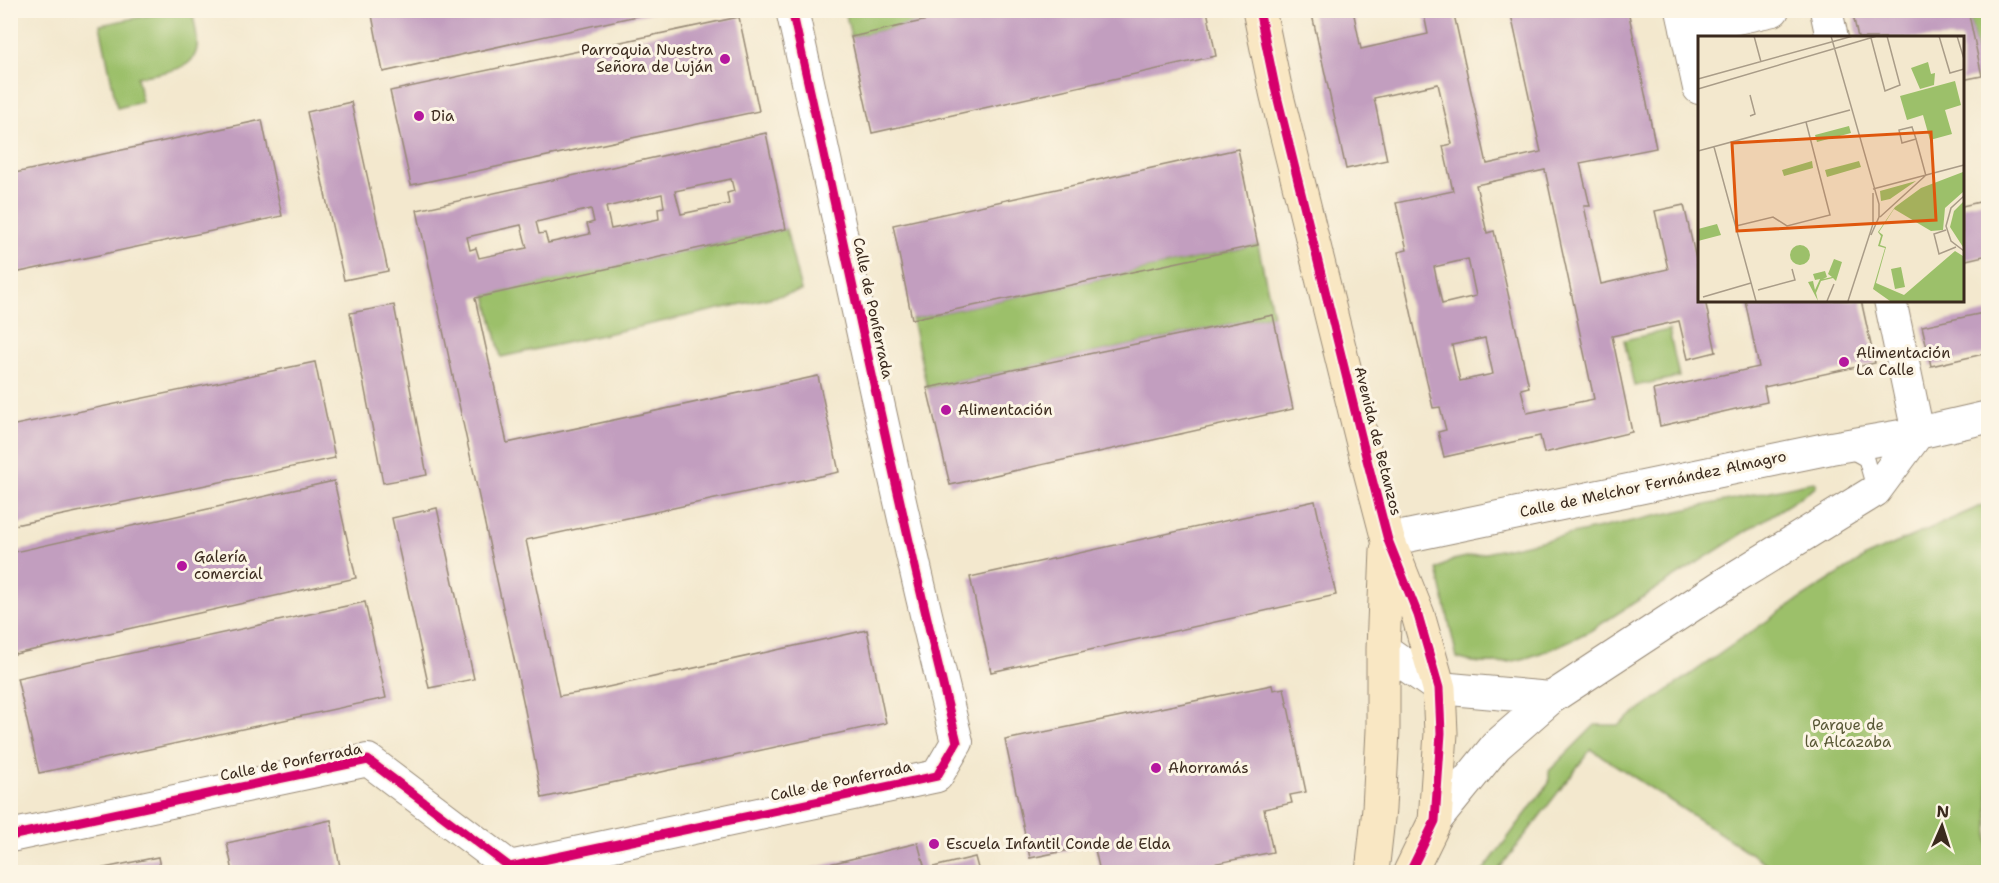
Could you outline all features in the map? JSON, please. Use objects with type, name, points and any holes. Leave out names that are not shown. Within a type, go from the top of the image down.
[{"type":"street","name":"Calle de Ponferrada","points":[[10,836],[368,760],[510,867],[937,776],[957,742],[900,506],[792,10]]},
{"type":"street","name":"Avenida de Betanzos","points":[[1259,10],[1276,92],[1388,540],[1418,615],[1439,688],[1441,733],[1435,821],[1410,873]]},
{"type":"street","points":[[1698,83],[1684,20],[1773,10]]},
{"type":"street","points":[[1826,10],[1832,36]]},
{"type":"street","points":[[1435,821],[1496,746],[1551,698],[1726,583],[1875,490],[1918,433],[1890,302]]},
{"type":"street","name":"Calle de Melchor Fernández Almagro","points":[[1388,540],[1989,417]]},
{"type":"street","name":"Avenida de Betanzos","points":[[1372,873],[1379,809],[1383,730],[1383,649],[1388,540]]},
{"type":"street","points":[[1383,649],[1439,688],[1551,698]]},
{"type":"lane","points":[[1843,446],[1866,459],[1875,490]]},
{"type":"green space","points":[[845,10],[972,11],[851,37]]},
{"type":"green space","points":[[170,11],[192,11],[197,39],[197,50],[193,59],[178,69],[137,77],[142,102],[117,108],[100,25]]},
{"type":"green space","points":[[1968,11],[1988,11],[1988,75],[1982,76]]},
{"type":"green space","points":[[786,229],[801,291],[501,357],[486,295]]},
{"type":"green space","points":[[1258,245],[1273,315],[927,388],[912,319]]},
{"type":"green space","points":[[1669,330],[1679,377],[1634,386],[1624,340]]},
{"type":"green space","points":[[1812,482],[1816,483],[1816,487],[1590,631],[1542,653],[1509,662],[1475,662],[1457,658],[1437,569],[1453,560]]},
{"type":"green space","name":"Parque de la Alcazaba","points":[[1988,503],[1988,872],[1779,872],[1591,749],[1497,872],[1482,872],[1549,783],[1549,771],[1595,725],[1618,725],[1784,609],[1867,556]]},
{"type":"building","points":[[371,10],[659,10],[659,11],[383,72]]},
{"type":"building","points":[[972,10],[1207,10],[1216,56],[872,133],[851,37]]},
{"type":"building","points":[[1311,10],[1353,10],[1361,49],[1428,34],[1423,10],[1453,10],[1487,164],[1541,152],[1510,10],[1628,10],[1656,148],[1580,163],[1590,206],[1584,206],[1601,284],[1668,269],[1655,211],[1684,205],[1698,268],[1698,302],[1705,302],[1716,352],[1688,359],[1679,321],[1612,336],[1632,432],[1544,453],[1540,436],[1444,457],[1438,432],[1446,430],[1440,407],[1433,408],[1398,252],[1407,250],[1396,203],[1453,191],[1443,146],[1452,144],[1438,84],[1374,98],[1387,160],[1346,169]],"holes":[[[1545,170],[1594,399],[1527,413],[1521,389],[1529,387],[1494,231],[1487,233],[1476,185]],[[1468,259],[1476,296],[1442,304],[1434,267]],[[1485,338],[1493,374],[1460,381],[1452,345]]]},
{"type":"building","points":[[1852,10],[1968,10],[1982,76],[1963,80],[1963,36],[1858,36]]},
{"type":"building","points":[[739,17],[759,111],[411,185],[390,91]]},
{"type":"building","points":[[351,102],[388,271],[344,280],[307,112]]},
{"type":"building","points":[[262,120],[282,216],[10,274],[10,174]]},
{"type":"building","points":[[766,133],[786,229],[475,298],[507,443],[818,376],[839,472],[526,540],[559,696],[867,630],[886,723],[542,798],[417,210]],"holes":[[[731,179],[734,191],[727,193],[729,204],[681,214],[675,191]],[[662,194],[664,207],[658,208],[659,219],[611,229],[606,207]],[[591,209],[594,222],[587,224],[590,234],[548,243],[545,233],[539,234],[536,222]],[[521,225],[527,248],[479,258],[476,248],[470,250],[467,237]]]},
{"type":"building","points":[[1238,149],[1258,245],[912,319],[893,225]]},
{"type":"building","points":[[1988,200],[1988,255],[1963,261],[1963,206]]},
{"type":"building","points":[[1745,302],[1861,302],[1875,363],[1764,387],[1767,402],[1660,426],[1653,390],[1759,367]]},
{"type":"building","points":[[394,305],[427,475],[383,483],[350,313]]},
{"type":"building","points":[[1988,312],[1988,353],[1931,366],[1922,326]]},
{"type":"building","points":[[1273,315],[1293,409],[950,485],[927,388]]},
{"type":"building","points":[[315,362],[335,458],[10,526],[10,426]]},
{"type":"building","name":"Galería comercial","points":[[334,481],[356,578],[15,654],[10,634],[10,553]]},
{"type":"building","points":[[1315,501],[1336,595],[991,672],[970,577]]},
{"type":"building","points":[[437,508],[474,679],[429,688],[392,518]]},
{"type":"building","points":[[365,602],[386,698],[39,773],[17,678]]},
{"type":"building","name":"Ahorramás","points":[[1272,685],[1273,690],[1284,688],[1306,792],[1290,795],[1292,803],[1264,809],[1273,852],[1173,872],[1100,872],[1094,845],[1030,858],[1005,740]]},
{"type":"building","points":[[331,820],[341,872],[233,872],[227,843]]},
{"type":"building","points":[[918,843],[925,869],[975,857],[979,872],[796,872]]},
{"type":"building","points":[[158,857],[161,872],[89,872],[89,871]]},
{"type":"cycle path","points":[[10,836],[368,760],[510,867],[937,776],[957,742],[892,468],[792,10]]},
{"type":"cycle path","points":[[1259,10],[1276,92],[1388,540],[1418,615],[1439,688],[1441,733],[1435,821],[1410,872]]},
{"type":"place","name":"Parroquia Nuestra Señora de Luján","points":[[725,59]]},
{"type":"place","name":"Dia","points":[[419,116]]},
{"type":"place","name":"Alimentación La Calle","points":[[1844,362]]},
{"type":"place","name":"Alimentación","points":[[946,410]]},
{"type":"place","name":"Galería comercial","points":[[182,566]]},
{"type":"place","name":"Ahorramás","points":[[1156,768]]},
{"type":"place","name":"Escuela Infantil Conde de Elda","points":[[934,844]]}]
